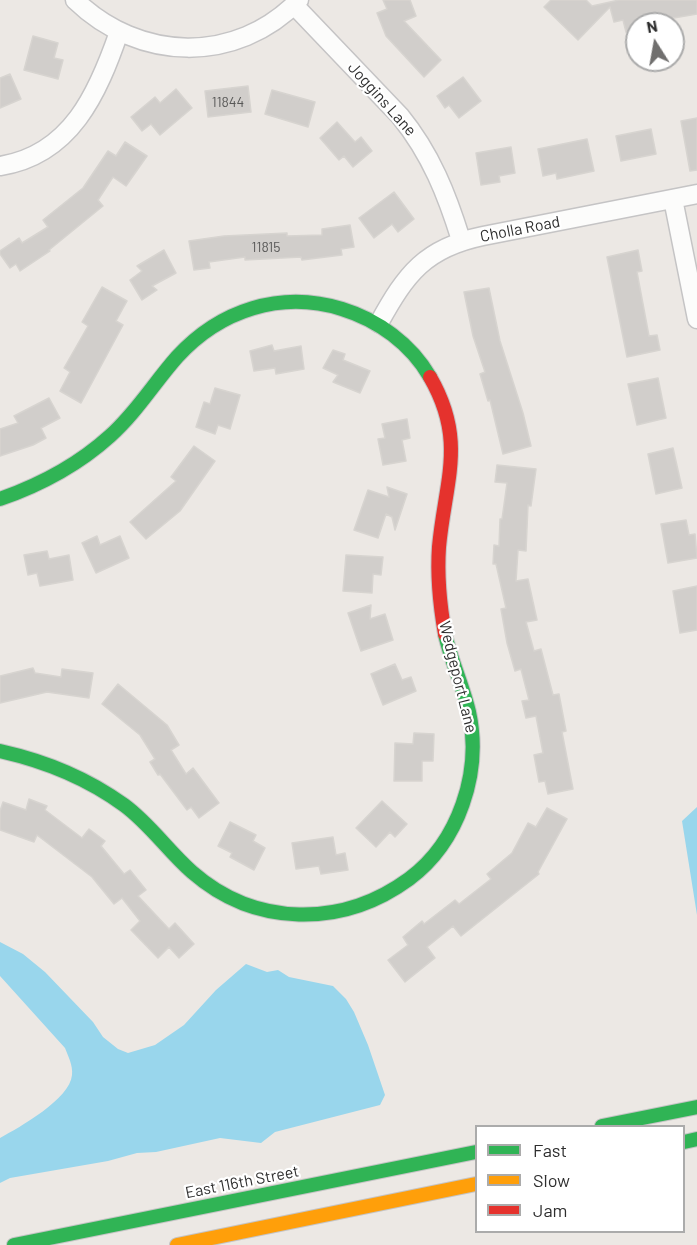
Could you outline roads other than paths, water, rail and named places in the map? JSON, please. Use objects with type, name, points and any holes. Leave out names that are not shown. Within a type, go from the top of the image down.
[{"type":"street","points":[[75,0],[97,19],[119,32],[144,42],[177,47],[211,46],[228,42],[274,22],[297,3]]},
{"type":"street","name":"Joggins Lane","points":[[297,3],[416,136],[438,175],[461,240]]},
{"type":"street","points":[[0,166],[27,158],[63,137],[86,108],[111,55],[119,32]]},
{"type":"street","name":"Cholla Road","points":[[379,323],[399,288],[409,276],[434,254],[461,240],[697,194]]},
{"type":"street","points":[[673,199],[697,319]]},
{"type":"street","name":"Wedgeport Lane","points":[[0,499],[50,478],[88,455],[129,418],[183,350],[205,332],[231,316],[262,305],[296,301],[328,304],[363,315],[379,323],[402,342],[429,376],[443,403],[451,436],[452,472],[441,537],[439,585],[447,643],[468,708],[474,742],[471,775],[465,800],[439,851],[413,878],[366,904],[320,915],[293,916],[239,903],[208,885],[192,872],[153,830],[124,805],[57,768],[0,751]]},
{"type":"street","points":[[607,1125],[697,1107]]},
{"type":"street","name":"East 116th Street","points":[[14,1245],[475,1152]]},
{"type":"street","points":[[177,1245],[475,1184]]},
{"type":"water","points":[[697,807],[697,915],[682,821]]},
{"type":"water","points":[[0,942],[23,954],[45,972],[93,1022],[103,1037],[118,1049],[128,1053],[155,1045],[184,1025],[216,990],[246,964],[267,972],[278,970],[289,977],[333,986],[346,999],[354,1012],[385,1095],[380,1105],[275,1132],[261,1143],[220,1138],[10,1178],[0,1183],[0,1138],[54,1103],[69,1084],[72,1071],[65,1048],[0,976]]}]
